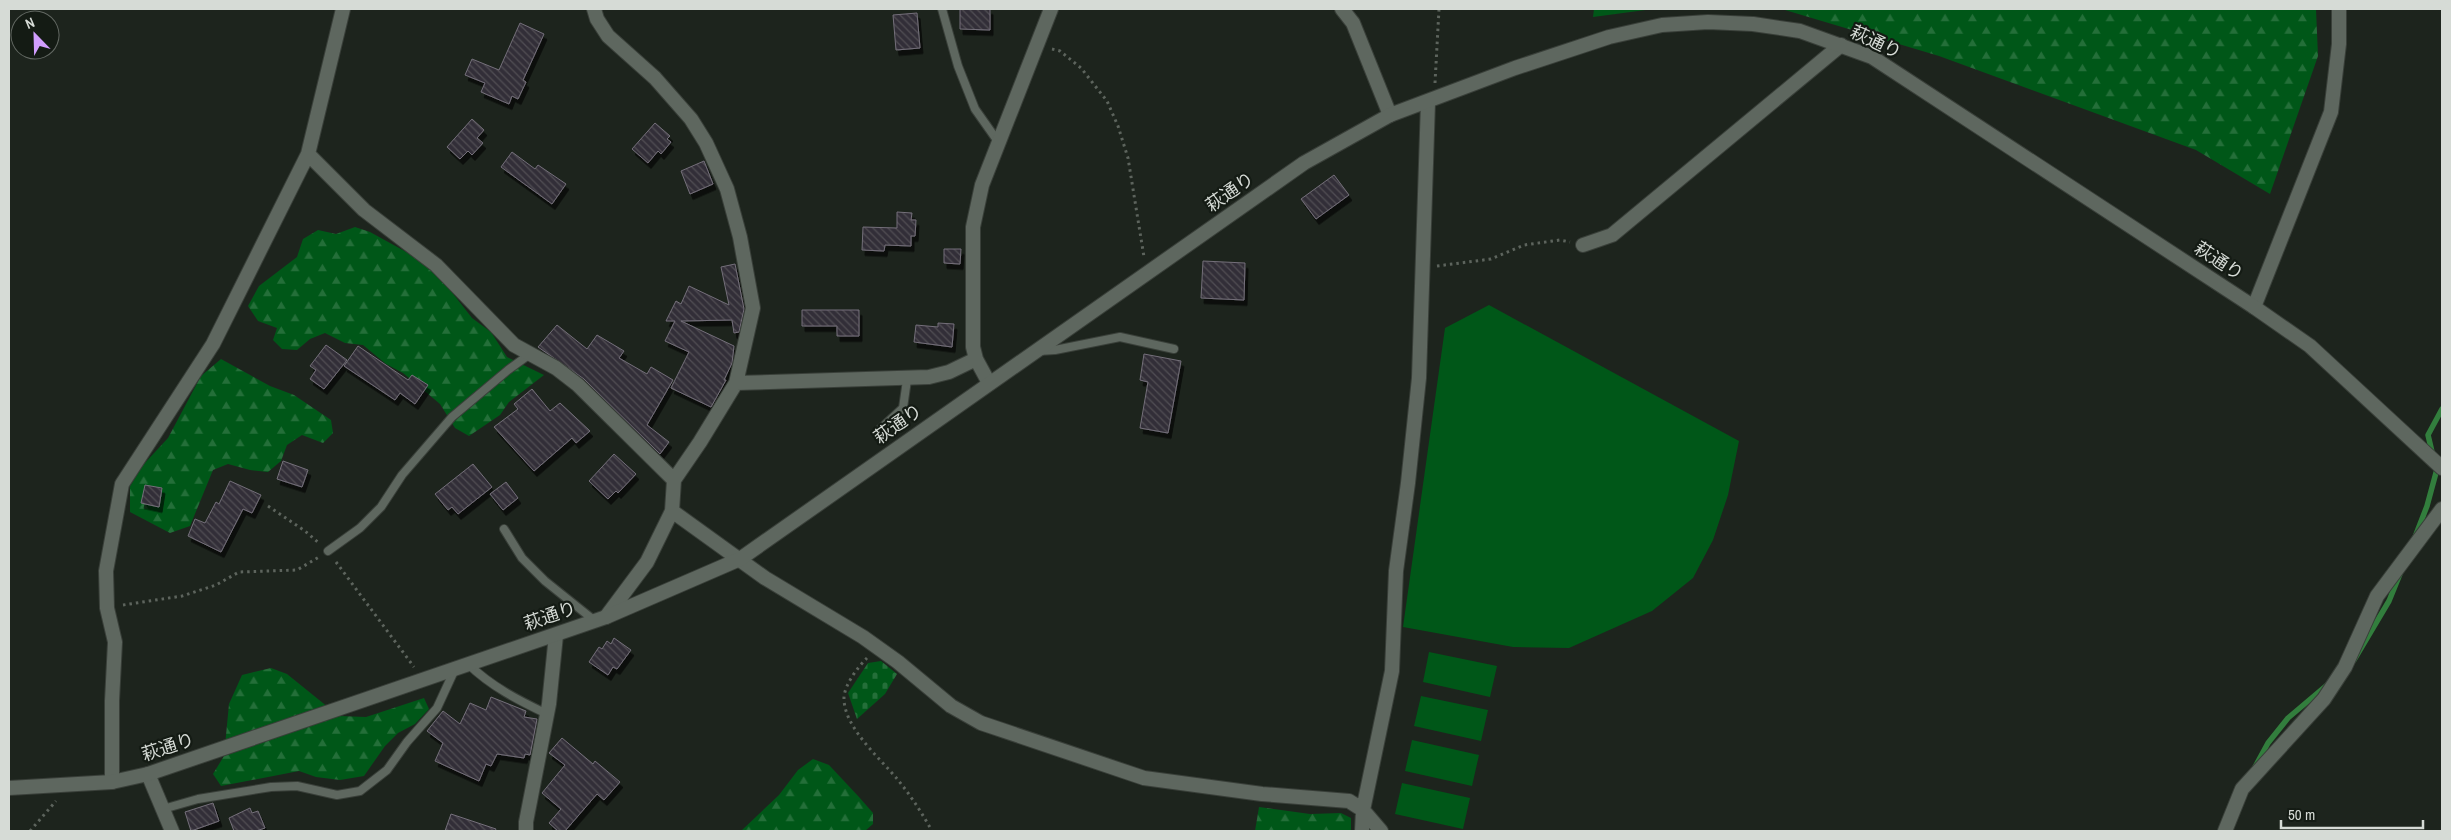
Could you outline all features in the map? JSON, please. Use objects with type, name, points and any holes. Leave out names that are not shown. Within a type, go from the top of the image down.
[{"type":"street","points":[[112,782],[112,701],[115,642],[108,608],[106,571],[122,484],[213,344],[308,154],[343,9]]},
{"type":"street","points":[[594,9],[608,36],[655,78],[691,119],[706,143],[727,189],[740,237],[752,308],[736,383],[674,480],[672,511],[647,562],[601,619]]},
{"type":"street","points":[[989,383],[976,359],[973,347],[973,227],[982,185],[1051,9]]},
{"type":"street","points":[[1342,9],[1353,23],[1390,115]]},
{"type":"street","points":[[2254,307],[2331,112],[2339,44],[2339,9]]},
{"type":"street","name":"萩通り","points":[[9,788],[112,782],[148,774],[601,619],[740,559],[1304,163],[1390,115],[1543,58],[1609,37],[1662,25],[1708,22],[1753,24],[1800,31],[1872,57],[2254,307],[2310,346],[2442,468]]},
{"type":"street","points":[[1583,245],[1612,235],[1841,45]]},
{"type":"street","points":[[1362,831],[1363,810],[1392,672],[1396,571],[1408,483],[1419,378],[1422,264],[1431,100]]},
{"type":"street","points":[[308,154],[364,210],[436,265],[514,346],[556,368],[578,386],[674,480]]},
{"type":"street","points":[[736,383],[928,378],[949,372],[976,359]]},
{"type":"street","points":[[2225,831],[2242,789],[2324,699],[2345,667],[2376,596],[2442,508]]},
{"type":"street","points":[[672,511],[765,578],[863,637],[898,662],[951,706],[980,723],[1135,775],[1262,794],[1349,801],[1363,810],[1381,831]]},
{"type":"street","points":[[526,831],[526,822],[547,714],[556,635]]},
{"type":"street","points":[[148,774],[172,831]]},
{"type":"lane","points":[[942,9],[958,66],[975,110],[998,143]]},
{"type":"lane","points":[[1036,351],[1056,350],[1120,337],[1174,349]]},
{"type":"lane","points":[[328,551],[360,528],[381,507],[402,475],[452,416],[530,354]]},
{"type":"lane","points":[[878,431],[903,408],[907,380]]},
{"type":"lane","points":[[504,529],[522,558],[545,581],[601,619]]},
{"type":"lane","points":[[163,809],[198,799],[271,787],[297,786],[337,795],[360,791],[388,770],[407,742],[437,708],[462,667],[510,697],[547,714]]},
{"type":"path","points":[[1431,100],[1439,9]]},
{"type":"path","points":[[1036,45],[1060,51],[1080,68],[1107,101],[1118,126],[1128,158],[1147,273]]},
{"type":"path","points":[[1422,264],[1441,266],[1491,259],[1524,245],[1560,240],[1583,245]]},
{"type":"path","points":[[268,506],[305,531],[328,551],[390,632],[423,680]]},
{"type":"path","points":[[108,608],[182,596],[216,585],[239,572],[297,570],[328,551]]},
{"type":"path","points":[[876,648],[861,664],[848,685],[844,697],[846,709],[852,724],[863,741],[915,802],[932,831]]},
{"type":"path","points":[[30,831],[68,786]]},
{"type":"green space","points":[[1594,9],[1653,9],[1593,17]]},
{"type":"green space","points":[[1761,9],[2316,9],[2318,56],[2270,194],[2196,150],[1939,56],[1785,10]]},
{"type":"green space","points":[[355,227],[370,232],[410,254],[440,277],[472,318],[491,332],[507,357],[544,375],[509,402],[500,415],[469,436],[455,428],[440,404],[403,373],[386,364],[363,345],[345,343],[325,333],[310,339],[297,350],[282,349],[273,340],[277,328],[258,321],[248,306],[259,286],[297,257],[303,239],[318,230],[336,234]]},
{"type":"green space","points":[[1489,305],[1739,441],[1728,495],[1713,540],[1693,578],[1652,611],[1569,648],[1513,647],[1403,627],[1445,328]]},
{"type":"green space","points":[[221,359],[270,386],[294,395],[331,420],[333,433],[323,443],[302,435],[287,445],[281,461],[268,472],[250,470],[228,464],[213,470],[190,526],[170,533],[130,512],[130,486],[143,465],[168,438],[201,376]]},
{"type":"green space","points":[[1429,652],[1497,666],[1490,697],[1423,682]]},
{"type":"green space","points":[[881,661],[897,674],[885,694],[857,719],[848,693],[868,663]]},
{"type":"green space","points":[[271,668],[287,674],[339,716],[366,717],[424,698],[429,709],[415,724],[398,733],[385,746],[364,776],[340,780],[316,777],[299,771],[221,786],[213,774],[224,756],[229,704],[242,675]]},
{"type":"green space","points":[[1421,696],[1488,710],[1481,741],[1414,726]]},
{"type":"green space","points":[[1412,740],[1479,755],[1472,786],[1405,771]]},
{"type":"green space","points":[[813,759],[829,765],[859,797],[873,813],[873,824],[865,831],[741,831],[779,795],[798,770]]},
{"type":"green space","points":[[1402,783],[1470,798],[1463,829],[1395,814]]},
{"type":"green space","points":[[1259,807],[1310,814],[1341,813],[1351,818],[1351,831],[1255,831]]},
{"type":"building","points":[[960,9],[990,9],[990,30],[960,29]]},
{"type":"building","points":[[917,13],[920,48],[896,50],[893,15]]},
{"type":"building","points":[[520,23],[544,34],[523,80],[526,82],[518,99],[512,96],[509,104],[481,92],[485,83],[465,75],[472,59],[499,70]]},
{"type":"building","points":[[472,119],[484,130],[477,138],[483,143],[472,155],[468,151],[460,159],[447,147]]},
{"type":"building","points":[[655,123],[670,136],[667,139],[671,142],[661,154],[658,151],[648,163],[632,149]]},
{"type":"building","points":[[512,152],[535,169],[538,165],[566,184],[552,204],[501,167]]},
{"type":"building","points":[[704,161],[713,184],[690,194],[681,171]]},
{"type":"building","points":[[1334,175],[1349,195],[1316,219],[1301,199]]},
{"type":"building","points":[[897,212],[912,213],[911,220],[916,220],[915,236],[911,236],[911,246],[885,245],[884,251],[862,250],[863,227],[897,228]]},
{"type":"building","points":[[944,249],[961,249],[960,264],[944,263]]},
{"type":"building","points":[[1203,261],[1245,263],[1244,300],[1201,298]]},
{"type":"building","points":[[735,264],[744,309],[739,332],[734,333],[732,320],[681,321],[734,346],[732,363],[724,380],[726,380],[711,407],[671,388],[689,352],[665,341],[675,321],[666,321],[676,301],[681,304],[689,286],[729,305],[721,267]]},
{"type":"building","points":[[802,310],[859,310],[859,336],[837,336],[837,326],[802,326]]},
{"type":"building","points":[[938,323],[954,324],[952,347],[914,342],[916,325],[938,327]]},
{"type":"building","points":[[557,325],[587,349],[597,335],[624,351],[619,358],[647,374],[651,367],[673,380],[647,425],[669,442],[660,454],[584,379],[538,347]]},
{"type":"building","points":[[326,345],[347,360],[324,389],[310,379],[316,370],[310,366]]},
{"type":"building","points":[[358,346],[408,380],[412,375],[428,385],[415,404],[400,393],[395,400],[344,366]]},
{"type":"building","points":[[1144,354],[1181,361],[1168,433],[1140,428],[1148,382],[1140,380]]},
{"type":"building","points":[[532,389],[550,411],[560,403],[590,431],[576,443],[572,438],[534,471],[494,427],[518,409],[514,404]]},
{"type":"building","points":[[614,454],[636,474],[618,493],[616,491],[608,499],[589,481]]},
{"type":"building","points":[[283,461],[308,470],[302,487],[277,479]]},
{"type":"building","points":[[473,464],[492,487],[458,514],[452,507],[448,510],[435,494]]},
{"type":"building","points":[[230,481],[261,495],[252,513],[243,509],[221,552],[188,536],[195,519],[205,523],[216,502],[219,504]]},
{"type":"building","points":[[506,482],[518,498],[503,510],[490,494]]},
{"type":"building","points":[[145,485],[162,488],[159,507],[141,503]]},
{"type":"building","points":[[614,638],[631,650],[617,669],[613,667],[608,675],[589,662],[599,647],[602,649],[607,641],[611,644]]},
{"type":"building","points":[[491,697],[526,711],[524,717],[537,719],[530,755],[525,754],[524,758],[497,754],[491,766],[486,764],[479,781],[435,761],[443,743],[427,731],[443,711],[460,724],[470,703],[486,710]]},
{"type":"building","points":[[562,738],[593,764],[595,761],[620,782],[604,800],[597,794],[565,831],[558,831],[549,823],[561,809],[542,793],[565,765],[549,753]]},
{"type":"building","points":[[213,803],[219,821],[191,831],[185,812]]},
{"type":"building","points":[[250,808],[252,813],[258,811],[265,828],[256,831],[234,831],[229,818]]},
{"type":"building","points":[[451,814],[496,829],[495,831],[445,831]]},
{"type":"waterway","points":[[2433,456],[2428,435],[2442,409]]},
{"type":"waterway","points":[[2415,537],[2427,506],[2437,469],[2436,465]]},
{"type":"waterway","points":[[2354,660],[2389,601],[2400,574]]},
{"type":"waterway","points":[[2255,767],[2268,743],[2288,718],[2327,685]]}]
